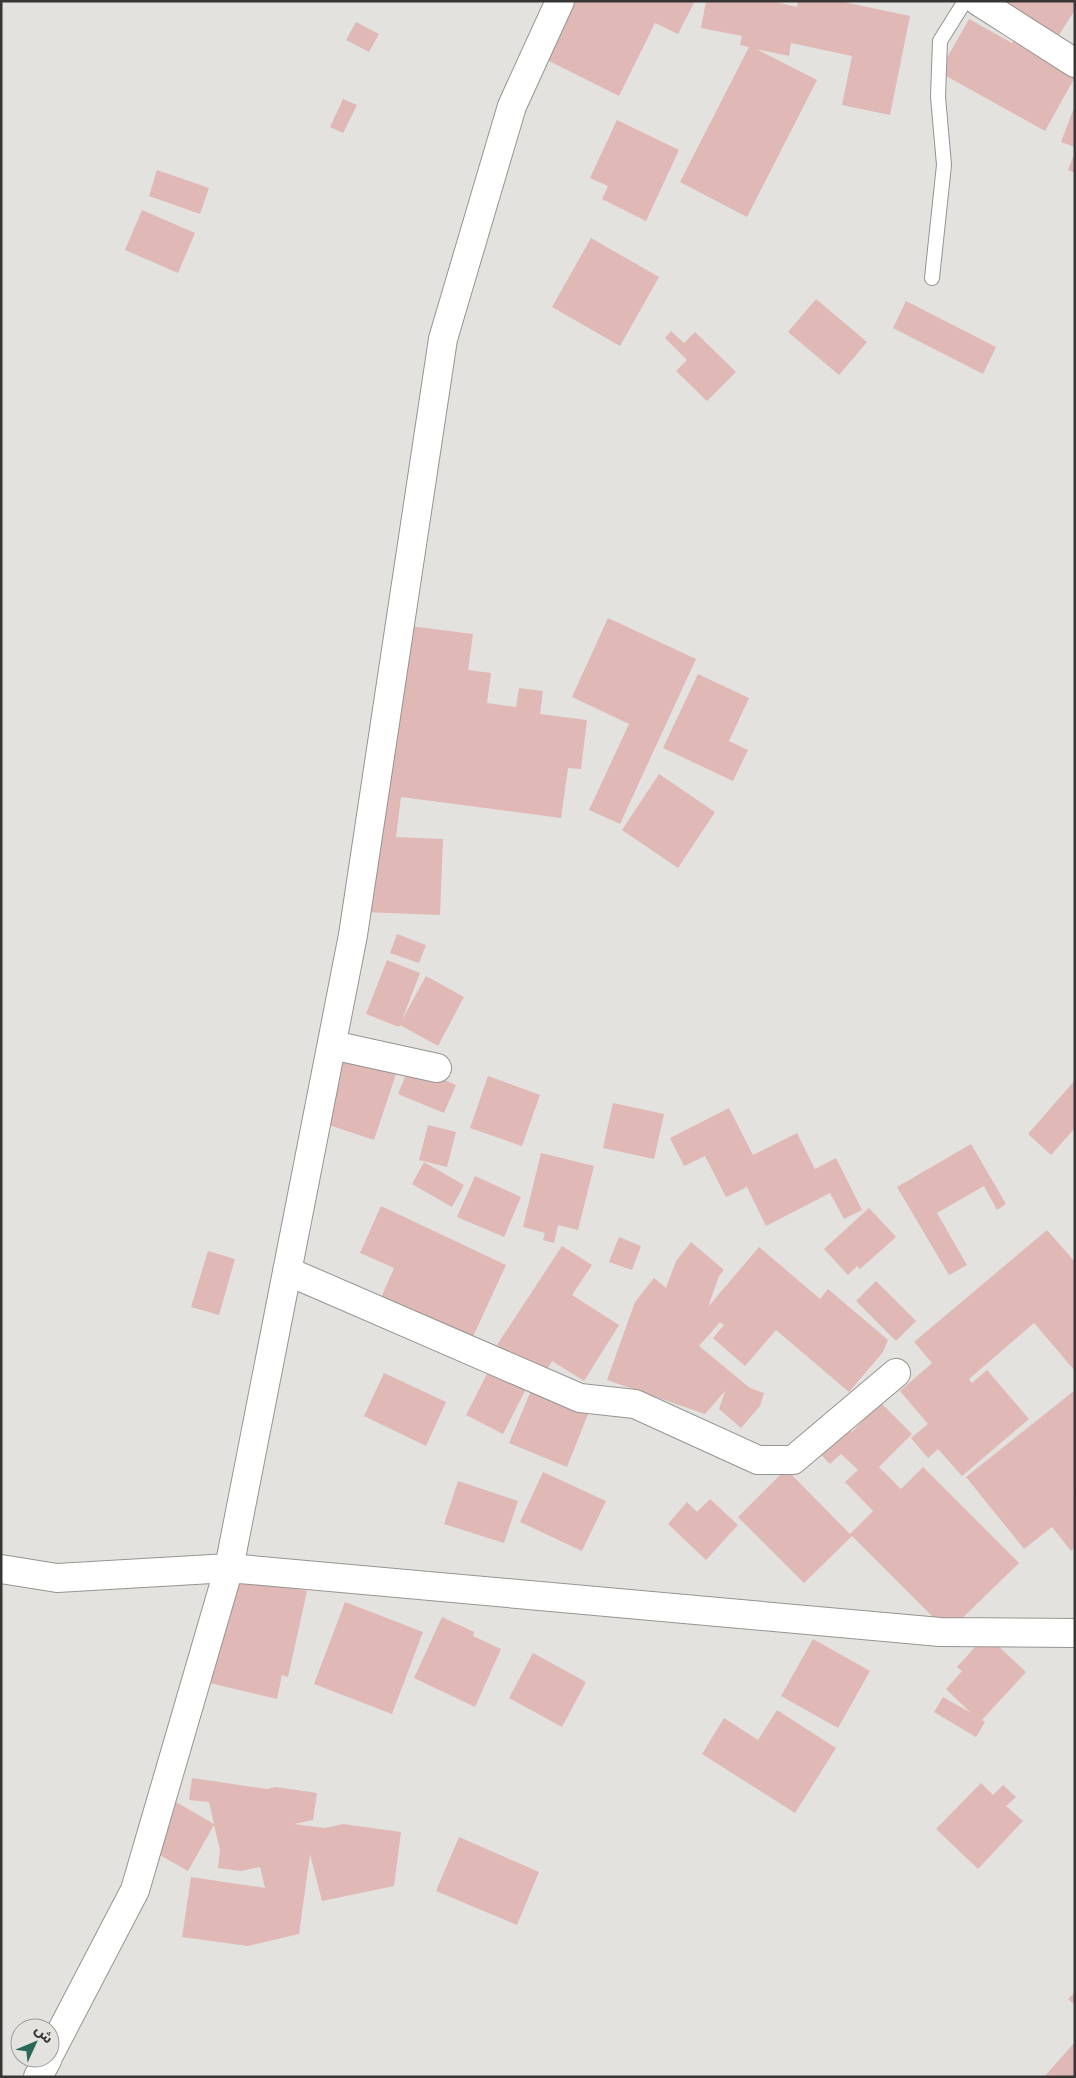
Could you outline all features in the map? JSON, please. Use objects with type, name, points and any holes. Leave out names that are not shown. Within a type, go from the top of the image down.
[{"type":"street","points":[[60,2035],[135,1890],[229,1568],[353,935],[444,339],[512,106],[560,1]]},
{"type":"street","points":[[978,1],[1075,63]]},
{"type":"street","points":[[332,1045],[437,1068]]},
{"type":"street","points":[[287,1271],[580,1398],[635,1404],[758,1460],[792,1460],[896,1373]]},
{"type":"street","points":[[1,1569],[57,1578],[229,1568],[940,1632],[1075,1633]]},
{"type":"lane","points":[[932,278],[944,165],[938,98],[940,41],[965,1]]},
{"type":"building","points":[[571,1],[695,1],[678,34],[655,23],[619,96],[543,58]]},
{"type":"building","points":[[706,1],[772,1],[797,7],[798,1],[839,1],[910,16],[890,115],[842,105],[852,56],[791,43],[789,56],[756,49],[817,80],[747,217],[680,182],[749,47],[740,45],[742,36],[701,28]]},
{"type":"building","points":[[1004,1],[1075,1],[1075,10],[1059,35]]},
{"type":"building","points":[[969,19],[1012,43],[1018,33],[1075,65],[1075,77],[1045,131],[939,72]]},
{"type":"building","points":[[356,22],[379,34],[369,52],[346,40]]},
{"type":"building","points":[[343,99],[357,105],[343,133],[330,127]]},
{"type":"building","points":[[1075,105],[1075,147],[1061,142]]},
{"type":"building","points":[[617,120],[679,150],[646,221],[602,199],[608,186],[590,178]]},
{"type":"building","points":[[1075,152],[1075,173],[1068,170]]},
{"type":"building","points":[[157,170],[209,188],[200,214],[149,196]]},
{"type":"building","points":[[142,210],[195,233],[178,273],[125,250]]},
{"type":"building","points":[[591,238],[659,277],[620,346],[552,307]]},
{"type":"building","points":[[816,299],[867,342],[839,375],[788,332]]},
{"type":"building","points":[[906,301],[996,347],[983,374],[893,328]]},
{"type":"building","points":[[671,331],[684,343],[695,332],[736,372],[707,401],[676,371],[687,360],[665,338]]},
{"type":"building","points":[[608,618],[696,659],[620,824],[589,810],[629,724],[572,697]]},
{"type":"building","points":[[394,624],[473,634],[468,670],[491,673],[487,703],[516,707],[519,688],[543,691],[540,714],[587,720],[581,769],[568,768],[561,818],[401,797],[396,837],[443,839],[440,915],[362,912]]},
{"type":"building","points":[[698,674],[749,698],[729,741],[748,750],[733,781],[663,748]]},
{"type":"building","points":[[659,774],[715,812],[678,868],[622,830]]},
{"type":"building","points":[[397,934],[426,945],[419,963],[390,953]]},
{"type":"building","points":[[387,960],[420,973],[402,1020],[426,976],[464,997],[438,1046],[400,1025],[399,1027],[366,1014]]},
{"type":"building","points":[[337,1051],[400,1062],[374,1140],[314,1120]]},
{"type":"building","points":[[410,1065],[456,1085],[444,1113],[398,1094]]},
{"type":"building","points":[[488,1076],[540,1095],[522,1146],[470,1128]]},
{"type":"building","points":[[1075,1080],[1075,1128],[1051,1155],[1028,1134]]},
{"type":"building","points":[[613,1103],[664,1114],[654,1159],[603,1148]]},
{"type":"building","points":[[729,1108],[753,1155],[797,1133],[815,1169],[836,1158],[862,1210],[844,1219],[830,1193],[766,1226],[747,1187],[726,1197],[705,1156],[684,1166],[670,1138]]},
{"type":"building","points":[[428,1125],[456,1132],[447,1167],[419,1160]]},
{"type":"building","points":[[971,1144],[1006,1204],[997,1210],[984,1186],[937,1213],[967,1265],[949,1275],[897,1187]]},
{"type":"building","points":[[541,1153],[594,1166],[578,1230],[558,1225],[554,1243],[543,1240],[545,1233],[523,1227]]},
{"type":"building","points":[[424,1162],[464,1185],[452,1207],[412,1184]]},
{"type":"building","points":[[475,1176],[521,1197],[504,1237],[457,1217]]},
{"type":"building","points":[[381,1206],[506,1265],[471,1341],[380,1300],[394,1268],[360,1253]]},
{"type":"building","points":[[869,1208],[896,1237],[860,1269],[857,1266],[848,1275],[824,1249]]},
{"type":"building","points":[[1047,1230],[1075,1262],[1075,1371],[1034,1323],[969,1379],[972,1383],[987,1370],[1029,1419],[962,1476],[938,1449],[928,1458],[911,1438],[928,1424],[900,1391],[932,1363],[914,1342]]},
{"type":"building","points":[[619,1237],[641,1246],[632,1270],[609,1262]]},
{"type":"building","points":[[691,1242],[724,1270],[719,1276],[708,1307],[759,1247],[820,1299],[828,1289],[888,1340],[883,1352],[849,1392],[776,1330],[745,1366],[713,1338],[724,1325],[720,1322],[699,1346],[750,1388],[764,1393],[760,1406],[741,1428],[719,1409],[725,1391],[705,1414],[607,1380],[635,1302],[654,1278],[666,1288],[676,1261]]},
{"type":"building","points":[[562,1246],[592,1265],[572,1295],[619,1325],[584,1381],[552,1361],[544,1375],[497,1345]]},
{"type":"building","points":[[208,1251],[235,1259],[219,1315],[191,1307]]},
{"type":"building","points":[[876,1281],[916,1321],[896,1341],[856,1301]]},
{"type":"building","points":[[492,1364],[529,1383],[503,1434],[466,1415]]},
{"type":"building","points":[[384,1373],[446,1402],[426,1446],[364,1416]]},
{"type":"building","points":[[863,1385],[912,1434],[879,1467],[901,1489],[923,1467],[1019,1563],[948,1632],[852,1536],[804,1583],[738,1517],[786,1469],[850,1534],[873,1511],[845,1482],[858,1470],[841,1454],[830,1464],[807,1440],[833,1414],[852,1432],[865,1418],[847,1401]]},
{"type":"building","points":[[533,1386],[590,1409],[567,1467],[509,1443]]},
{"type":"building","points":[[1075,1390],[1075,1489],[1073,1491],[1075,1494],[1075,1547],[1071,1551],[1052,1527],[1024,1549],[966,1477]]},
{"type":"building","points":[[543,1472],[606,1501],[582,1551],[520,1522]]},
{"type":"building","points":[[458,1481],[518,1501],[504,1543],[444,1524]]},
{"type":"building","points":[[710,1499],[738,1525],[706,1560],[668,1524],[687,1502],[697,1512]]},
{"type":"building","points":[[222,1571],[307,1591],[288,1677],[282,1675],[277,1699],[197,1680]]},
{"type":"building","points":[[345,1602],[423,1632],[392,1714],[314,1684]]},
{"type":"building","points":[[442,1617],[474,1632],[473,1636],[501,1649],[475,1707],[414,1678]]},
{"type":"building","points":[[986,1635],[1026,1672],[982,1720],[985,1722],[976,1737],[934,1712],[943,1697],[971,1713],[946,1689],[962,1671],[957,1667]]},
{"type":"building","points":[[813,1639],[870,1671],[838,1728],[781,1696]]},
{"type":"building","points":[[533,1653],[586,1682],[562,1727],[509,1698]]},
{"type":"building","points":[[777,1710],[836,1748],[795,1813],[702,1754],[724,1718],[758,1740]]},
{"type":"building","points":[[192,1778],[267,1789],[276,1787],[317,1793],[313,1820],[294,1824],[325,1828],[343,1824],[401,1832],[394,1886],[322,1901],[310,1854],[299,1934],[248,1946],[182,1937],[191,1877],[265,1888],[260,1867],[241,1871],[218,1868],[220,1850],[214,1825],[188,1871],[149,1849],[176,1802],[214,1824],[209,1802],[189,1800]]},
{"type":"building","points":[[981,1783],[993,1795],[1003,1785],[1016,1797],[1006,1806],[1023,1821],[978,1869],[936,1829]]},
{"type":"building","points":[[459,1837],[539,1872],[517,1925],[436,1891]]},
{"type":"building","points":[[1075,1992],[1075,2005],[1068,1999]]},
{"type":"building","points":[[1075,2042],[1075,2077],[1044,2077]]}]
